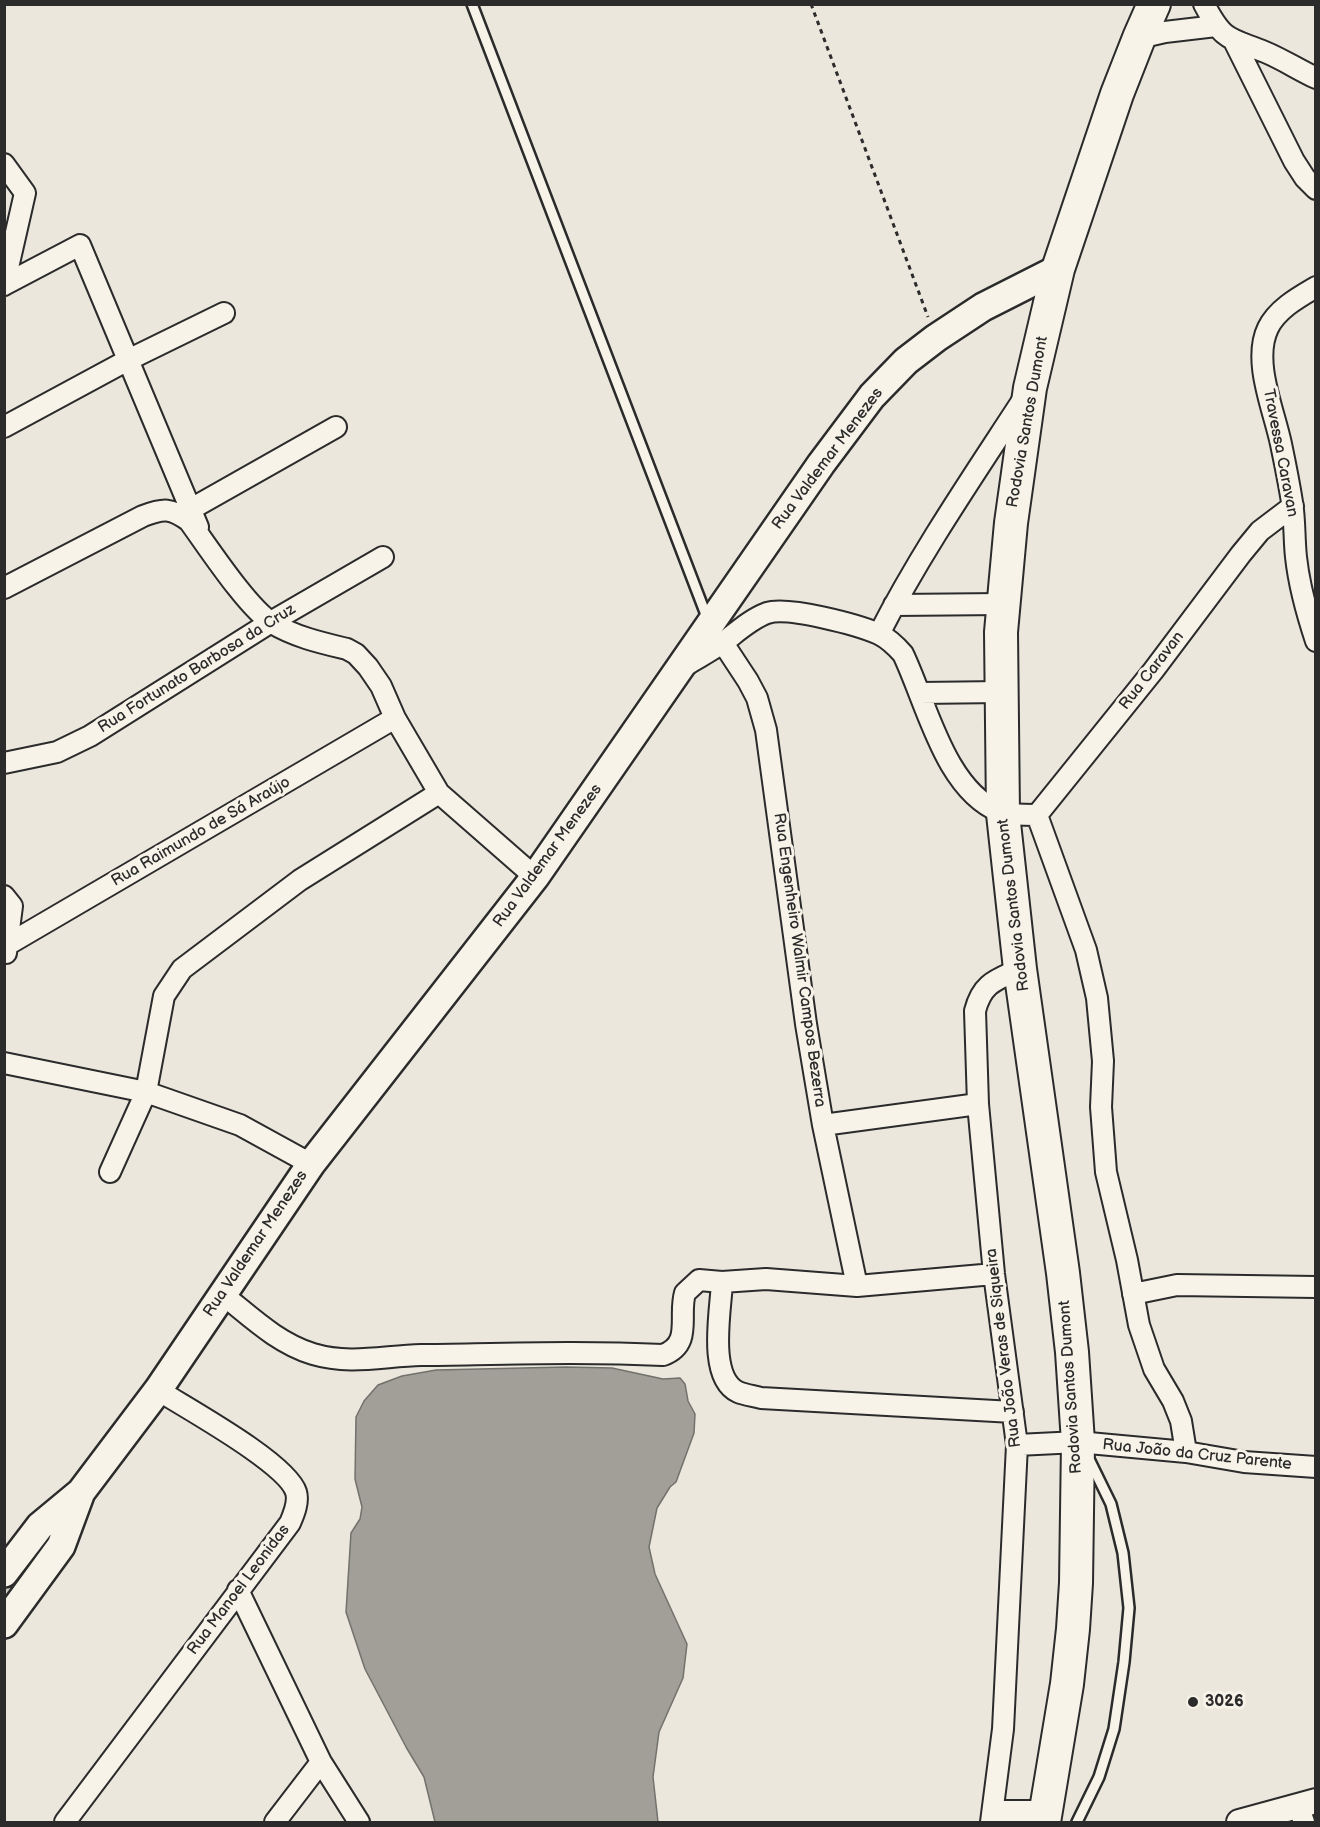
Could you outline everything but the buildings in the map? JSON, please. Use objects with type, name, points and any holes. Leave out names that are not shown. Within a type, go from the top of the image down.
[{"type":"highway","name":"Rodovia Santos Dumont","points":[[1045,1817],[1067,1684],[1073,1629],[1078,1442],[1072,1352],[1063,1273],[1020,969],[1003,814],[1001,632],[1011,523],[1030,388],[1058,269],[1096,152],[1154,4]]},
{"type":"main road","name":"Rua Valdemar Menezes","points":[[81,1492],[158,1390],[311,1164],[535,877],[680,669],[716,634],[821,464],[872,396],[906,361],[936,338],[983,307],[1058,269]]},
{"type":"main road","points":[[4,1573],[40,1526],[81,1492]]},
{"type":"main road","points":[[4,1624],[61,1546],[81,1492]]},
{"type":"street","points":[[1204,4],[1215,26],[1234,41],[1265,52],[1316,78]]},
{"type":"street","points":[[1139,38],[1165,32],[1215,26]]},
{"type":"street","points":[[1234,41],[1294,160],[1305,178],[1316,189]]},
{"type":"street","points":[[4,164],[25,193],[4,285]]},
{"type":"street","points":[[4,285],[80,245],[204,542]]},
{"type":"street","name":"Travessa Caravan","points":[[1316,287],[1295,299],[1273,319],[1264,343],[1264,376],[1281,442],[1293,506],[1296,559],[1306,608],[1316,641]]},
{"type":"street","points":[[4,427],[128,360],[224,312]]},
{"type":"street","points":[[879,634],[964,489],[1030,388]]},
{"type":"street","points":[[191,509],[336,427]]},
{"type":"street","name":"Rua Caravan","points":[[1037,815],[1153,671],[1260,531],[1293,506]]},
{"type":"street","points":[[4,588],[143,516],[165,510],[180,514],[189,521],[260,614],[290,632],[347,649],[356,654],[381,686],[394,718],[439,793],[535,877]]},
{"type":"street","name":"Rua Fortunato Barbosa da Cruz","points":[[4,763],[57,752],[90,736],[271,622],[383,557]]},
{"type":"street","points":[[894,605],[1003,604]]},
{"type":"street","points":[[716,634],[775,611],[837,621],[879,634],[894,644],[903,654],[942,748],[962,782],[987,806],[1003,814],[1037,815],[1086,950],[1097,998],[1103,1061],[1101,1107],[1106,1172],[1145,1348],[1181,1421],[1186,1452]]},
{"type":"street","name":"Rua Engenheiro Walmir Campos Bezerra","points":[[716,634],[753,690],[766,730],[780,820],[794,943],[823,1125],[857,1286]]},
{"type":"street","points":[[921,693],[1001,692]]},
{"type":"street","name":"Rua Raimundo de Sá Araújo","points":[[6,952],[394,718]]},
{"type":"street","points":[[110,1172],[146,1092],[164,996],[182,969],[300,880],[439,793]]},
{"type":"street","points":[[6,952],[8,901]]},
{"type":"street","name":"Rua João Veras de Siqueira","points":[[992,1817],[1003,1729],[1017,1445],[994,1274],[978,1104],[975,1011],[978,998],[990,983],[1020,969]]},
{"type":"street","points":[[4,1063],[146,1092],[240,1125],[311,1164]]},
{"type":"street","points":[[823,1125],[978,1104]]},
{"type":"street","points":[[222,1294],[271,1333],[289,1344],[312,1354],[332,1358],[365,1361],[411,1356],[553,1353],[663,1355],[674,1348],[682,1337],[685,1293],[699,1280],[722,1282],[766,1280],[857,1286],[994,1274]]},
{"type":"street","points":[[722,1282],[718,1327],[721,1366],[726,1382],[738,1392],[761,1398],[1012,1412]]},
{"type":"street","points":[[1133,1294],[1177,1286],[1316,1287]]},
{"type":"street","name":"Rua Manoel Leonidas","points":[[65,1822],[290,1523],[297,1502],[296,1492],[283,1474],[259,1454],[158,1390]]},
{"type":"street","name":"Rua João da Cruz Parente","points":[[1017,1445],[1078,1442],[1186,1452],[1244,1462],[1316,1467]]},
{"type":"street","points":[[238,1590],[321,1762],[359,1822]]},
{"type":"street","points":[[275,1822],[321,1762]]},
{"type":"street","points":[[1239,1822],[1308,1810]]},
{"type":"street","points":[[992,1817],[1045,1817]]},
{"type":"lane","points":[[471,4],[716,634]]},
{"type":"lane","points":[[1077,1822],[1099,1778],[1114,1729],[1129,1608],[1123,1553],[1111,1504],[1090,1460],[1078,1442]]},
{"type":"path","points":[[811,4],[936,338]]},
{"type":"shaded area","points":[[612,1368],[663,1379],[680,1378],[685,1384],[688,1401],[695,1414],[694,1433],[676,1482],[670,1487],[657,1508],[649,1547],[655,1574],[687,1644],[683,1678],[659,1732],[653,1777],[658,1822],[435,1822],[424,1777],[365,1669],[346,1612],[351,1533],[360,1519],[362,1507],[355,1479],[356,1417],[364,1401],[378,1385],[402,1376],[436,1370]]},
{"type":"shaded area","points":[[44,1527],[58,1535],[5,1611],[5,1584]]},
{"type":"place","name":"3026","points":[[1193,1702]]}]
